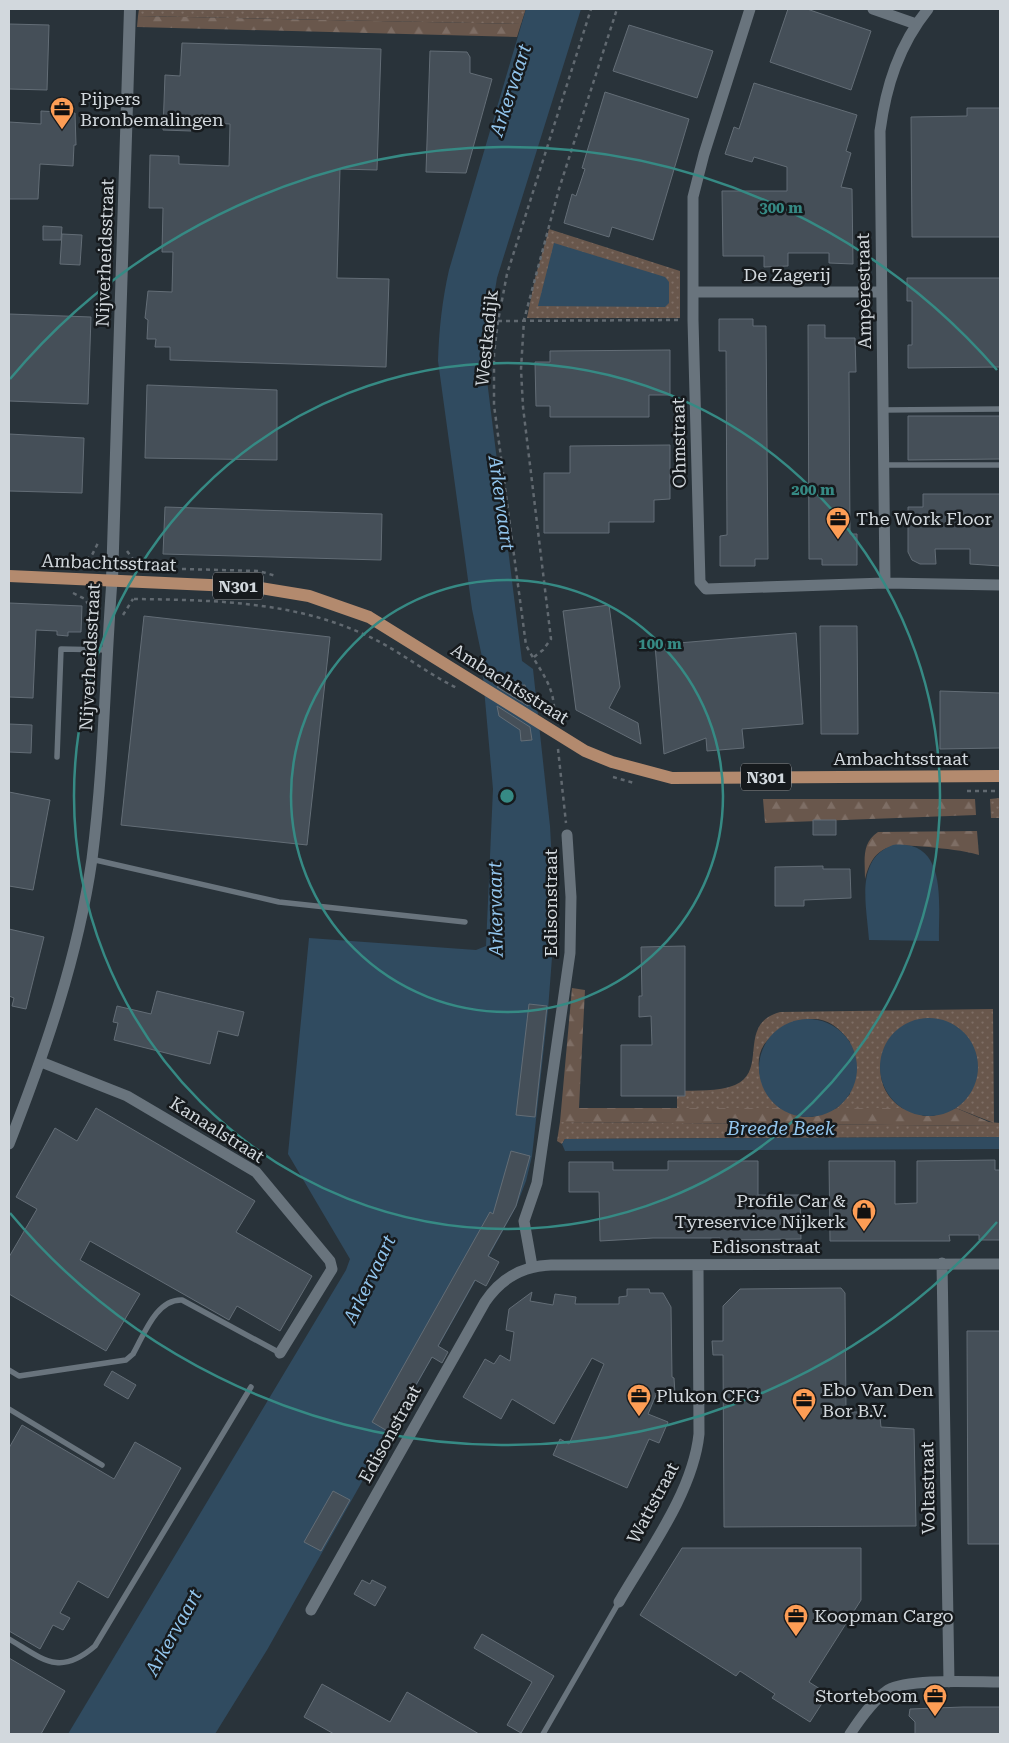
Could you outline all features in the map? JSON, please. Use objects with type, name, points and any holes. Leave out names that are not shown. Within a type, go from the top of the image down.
[{"type":"main road","name":"Ambachtsstraat","points":[[9,576],[254,587],[308,596],[369,617],[483,687],[548,720],[556,734],[585,751],[612,762],[672,778],[1000,776]]},
{"type":"street","name":"Nijverheidsstraat","points":[[9,1144],[41,1062],[64,982],[92,859],[100,772],[112,580],[130,9]]},
{"type":"street","name":"Ohmstraat","points":[[750,9],[704,154],[693,197],[693,320],[700,582],[706,589],[885,583],[1000,586]]},
{"type":"street","points":[[873,9],[916,24]]},
{"type":"street","name":"Ampèrestraat","points":[[885,583],[881,123],[894,66],[916,24],[928,9]]},
{"type":"street","name":"De Zagerij","points":[[694,292],[881,292]]},
{"type":"street","name":"Edisonstraat","points":[[532,1266],[524,1221],[537,1183],[570,953],[572,897],[567,835]]},
{"type":"street","name":"Kanaalstraat","points":[[41,1062],[127,1096],[256,1172],[330,1261],[332,1268],[280,1353]]},
{"type":"street","name":"Voltastraat","points":[[942,1264],[949,1682]]},
{"type":"street","name":"Edisonstraat","points":[[311,1610],[492,1291],[504,1281],[532,1266],[1000,1264]]},
{"type":"street","name":"Wattstraat","points":[[619,1602],[679,1498],[696,1456],[699,1434],[698,1265]]},
{"type":"street","points":[[850,1734],[870,1707],[889,1690],[908,1685],[949,1682],[1000,1682]]},
{"type":"lane","points":[[883,410],[1000,409]]},
{"type":"lane","points":[[884,465],[1000,465]]},
{"type":"lane","points":[[57,757],[61,649],[108,650]]},
{"type":"lane","points":[[92,859],[279,902],[465,922]]},
{"type":"lane","points":[[9,1370],[19,1376],[126,1360],[133,1354],[160,1309],[169,1302],[177,1300],[182,1300],[280,1353]]},
{"type":"lane","points":[[9,1639],[49,1662],[68,1663],[84,1655],[94,1646],[251,1387]]},
{"type":"lane","points":[[9,1408],[102,1465]]},
{"type":"lane","points":[[543,1734],[619,1602]]},
{"type":"path","name":"Westkadijk","points":[[548,720],[555,707],[545,674],[526,644],[494,405],[494,354],[507,274],[591,9]]},
{"type":"path","points":[[534,657],[543,650],[551,639],[523,407],[521,369],[524,320],[559,188],[617,9]]},
{"type":"path","points":[[498,321],[693,320]]},
{"type":"path","points":[[88,559],[92,555]]},
{"type":"path","points":[[130,558],[135,562]]},
{"type":"path","points":[[85,599],[89,604]]},
{"type":"path","points":[[128,606],[134,599],[232,601],[326,618],[363,633],[460,690]]},
{"type":"path","points":[[556,734],[567,835]]},
{"type":"green space","points":[[139,9],[526,9],[521,24],[138,16]]},
{"type":"green space","points":[[138,16],[521,24],[517,37],[137,27]]},
{"type":"green space","points":[[549,229],[680,271],[680,318],[527,318],[535,278]]},
{"type":"green space","points":[[1000,798],[1000,818],[991,818],[990,799]]},
{"type":"green space","points":[[763,799],[975,799],[976,815],[765,823]]},
{"type":"green space","points":[[977,831],[979,855],[942,848],[897,846],[881,851],[874,858],[865,879],[866,847],[878,832]]},
{"type":"green space","points":[[572,988],[585,990],[579,1108],[780,1108],[803,1117],[812,1117],[837,1108],[902,1108],[924,1116],[933,1116],[956,1108],[989,1122],[1000,1123],[1000,1126],[560,1122]]},
{"type":"green space","points":[[993,1009],[994,1123],[956,1108],[977,1075],[977,1057],[905,1025],[895,1033],[888,1043],[883,1054],[881,1066],[881,1078],[885,1089],[902,1108],[837,1108],[850,1094],[850,1042],[836,1027],[822,1020],[814,1019],[797,1023],[772,1036],[762,1048],[759,1056],[760,1076],[768,1094],[780,1108],[677,1108],[677,1091],[721,1089],[735,1085],[745,1078],[753,1059],[755,1037],[759,1026],[767,1018],[780,1012]]},
{"type":"green space","points":[[560,1122],[1000,1126],[1000,1137],[565,1139],[562,1144],[557,1141]]},
{"type":"water","name":"Arkervaart","points":[[526,9],[581,9],[497,278],[484,356],[522,661],[533,669],[550,826],[555,918],[548,1010],[532,1156],[526,1181],[516,1207],[472,1287],[267,1650],[215,1734],[68,1734],[346,1270],[350,1259],[288,1154],[309,938],[476,950],[486,946],[493,789],[483,662],[472,609],[438,361],[438,349],[449,270]]},
{"type":"water","points":[[554,243],[665,277],[669,282],[669,303],[665,307],[538,306]]},
{"type":"water","points":[[893,845],[911,846],[924,852],[932,863],[937,877],[939,893],[939,941],[869,940],[865,899],[868,873],[873,861],[881,852]]},
{"type":"water","points":[[929,1018],[948,1022],[964,1032],[974,1048],[978,1067],[974,1086],[964,1102],[948,1112],[929,1116],[910,1112],[894,1102],[884,1086],[880,1067],[884,1048],[894,1032],[910,1022]]},
{"type":"water","points":[[808,1019],[827,1022],[843,1033],[854,1049],[857,1068],[854,1087],[843,1103],[827,1114],[808,1117],[789,1114],[773,1103],[762,1087],[759,1068],[762,1049],[773,1033],[789,1022]]},
{"type":"water","points":[[1000,1137],[1000,1149],[565,1151],[562,1144],[565,1139]]},
{"type":"building","points":[[788,9],[807,9],[871,31],[851,90],[770,62]]},
{"type":"building","points":[[9,24],[49,25],[47,90],[9,89]]},
{"type":"building","points":[[629,25],[713,51],[697,98],[613,71]]},
{"type":"building","points":[[182,43],[381,49],[377,170],[340,169],[337,278],[389,279],[386,367],[170,360],[170,347],[155,347],[156,339],[147,339],[148,320],[145,318],[148,291],[172,292],[173,252],[162,252],[163,208],[149,208],[150,155],[179,156],[179,164],[229,166],[230,124],[192,122],[191,131],[163,130],[165,75],[180,76]]},
{"type":"building","points":[[430,51],[467,52],[470,57],[470,73],[492,79],[466,173],[426,172]]},
{"type":"building","points":[[754,83],[857,115],[846,151],[851,153],[841,187],[852,189],[853,264],[829,263],[829,253],[788,253],[788,266],[764,267],[764,256],[723,256],[722,191],[787,191],[787,167],[754,157],[752,162],[725,154],[734,127],[739,129]]},
{"type":"building","points":[[605,92],[689,119],[653,240],[612,227],[609,237],[564,223],[572,194],[576,196],[585,169],[582,168]]},
{"type":"building","points":[[967,108],[1000,108],[1000,237],[912,237],[911,117],[967,116]]},
{"type":"building","points":[[41,111],[75,113],[76,145],[74,145],[73,166],[40,164],[38,199],[9,199],[9,122],[41,124]]},
{"type":"building","points":[[43,226],[62,227],[61,240],[43,240]]},
{"type":"building","points":[[62,234],[82,235],[80,265],[60,264]]},
{"type":"building","points":[[907,278],[1000,278],[1000,367],[908,368],[908,345],[912,345],[912,301],[907,301]]},
{"type":"building","points":[[9,314],[91,317],[88,404],[9,401]]},
{"type":"building","points":[[719,319],[753,319],[753,326],[766,326],[768,559],[755,559],[755,566],[720,566],[720,536],[727,535],[726,351],[719,351]]},
{"type":"building","points":[[808,325],[825,325],[825,338],[855,338],[856,372],[849,372],[850,534],[857,534],[857,565],[822,565],[822,559],[809,559]]},
{"type":"building","points":[[670,350],[670,395],[649,395],[649,417],[550,417],[550,406],[536,406],[535,362],[550,362],[550,351]]},
{"type":"building","points":[[147,385],[277,390],[277,460],[145,458]]},
{"type":"building","points":[[908,416],[1000,416],[1000,459],[908,460]]},
{"type":"building","points":[[9,434],[84,438],[82,493],[9,491]]},
{"type":"building","points":[[670,445],[670,499],[654,500],[654,522],[609,522],[609,533],[544,533],[544,473],[570,473],[570,446]]},
{"type":"building","points":[[923,494],[1000,494],[1000,566],[970,564],[970,549],[935,549],[936,564],[920,564],[912,560],[908,552],[908,507],[923,507]]},
{"type":"building","points":[[165,507],[382,514],[381,560],[163,554]]},
{"type":"building","points":[[9,603],[82,606],[81,632],[68,632],[68,636],[57,635],[57,631],[36,630],[33,698],[9,697]]},
{"type":"building","points":[[609,605],[620,687],[609,708],[638,723],[641,744],[576,710],[563,611]]},
{"type":"building","points":[[144,616],[330,637],[307,845],[121,825]]},
{"type":"building","points":[[820,626],[857,626],[858,734],[821,734]]},
{"type":"building","points":[[796,633],[803,724],[742,729],[744,748],[707,751],[706,738],[664,754],[655,645]]},
{"type":"building","points":[[525,685],[528,706],[497,687]]},
{"type":"building","points":[[940,691],[1000,693],[1000,748],[940,749]]},
{"type":"building","points":[[497,706],[530,727],[532,740],[521,741],[520,730],[499,716]]},
{"type":"building","points":[[9,724],[32,725],[31,753],[9,752]]},
{"type":"building","points":[[9,792],[50,800],[33,890],[9,886]]},
{"type":"building","points":[[813,820],[836,820],[836,835],[813,835]]},
{"type":"building","points":[[823,866],[823,869],[850,869],[851,898],[804,900],[804,906],[775,906],[775,867]]},
{"type":"building","points":[[9,929],[44,937],[26,1009],[12,1006],[14,998],[9,996]]},
{"type":"building","points":[[685,946],[685,1096],[621,1096],[621,1045],[652,1045],[651,1016],[639,1017],[639,996],[642,996],[641,947]]},
{"type":"building","points":[[157,991],[244,1012],[238,1036],[218,1031],[210,1064],[114,1040],[118,1023],[113,1022],[117,1006],[151,1014]]},
{"type":"building","points":[[529,1004],[547,1006],[535,1117],[516,1115]]},
{"type":"building","points":[[96,1108],[255,1201],[236,1232],[312,1276],[280,1331],[237,1306],[229,1320],[90,1241],[80,1260],[140,1294],[106,1351],[9,1294],[9,1257],[37,1209],[16,1197],[55,1128],[77,1141]]},
{"type":"building","points":[[511,1151],[530,1156],[516,1206],[488,1256],[499,1262],[486,1286],[475,1280],[438,1346],[448,1352],[442,1363],[432,1357],[389,1432],[372,1422],[490,1212],[493,1214]]},
{"type":"building","points":[[995,1160],[995,1170],[1000,1170],[1000,1240],[979,1240],[979,1235],[949,1235],[950,1241],[830,1241],[829,1161],[895,1161],[895,1204],[917,1203],[917,1161]]},
{"type":"building","points":[[668,1161],[758,1161],[758,1195],[800,1195],[801,1239],[720,1240],[720,1238],[653,1238],[600,1241],[599,1192],[569,1192],[569,1162],[613,1162],[613,1170],[668,1170]]},
{"type":"building","points":[[841,1288],[845,1293],[846,1412],[876,1412],[880,1417],[881,1427],[914,1429],[916,1526],[724,1527],[723,1355],[713,1355],[712,1341],[723,1341],[723,1306],[740,1289]]},
{"type":"building","points":[[627,1289],[649,1289],[650,1293],[663,1293],[671,1307],[672,1377],[674,1378],[675,1394],[656,1395],[648,1414],[668,1422],[659,1443],[649,1439],[627,1488],[553,1455],[560,1439],[569,1444],[604,1364],[592,1358],[554,1424],[512,1399],[501,1419],[463,1397],[485,1359],[494,1364],[500,1355],[510,1361],[514,1332],[506,1330],[509,1309],[532,1292],[530,1301],[553,1305],[555,1294],[576,1297],[575,1304],[619,1304],[619,1297],[627,1296]]},
{"type":"building","points":[[967,1331],[1000,1331],[1000,1544],[968,1544]]},
{"type":"building","points":[[112,1371],[136,1385],[128,1399],[104,1385]]},
{"type":"building","points":[[22,1425],[114,1479],[135,1442],[181,1468],[108,1598],[78,1581],[60,1613],[70,1618],[63,1630],[53,1625],[40,1649],[9,1631],[9,1448]]},
{"type":"building","points":[[333,1491],[350,1500],[321,1551],[304,1542]]},
{"type":"building","points":[[682,1548],[861,1548],[861,1600],[809,1682],[828,1694],[810,1722],[772,1698],[775,1694],[740,1671],[736,1676],[640,1615]]},
{"type":"building","points":[[362,1580],[370,1584],[372,1580],[386,1587],[375,1606],[354,1594]]},
{"type":"building","points":[[482,1634],[554,1676],[521,1733],[507,1725],[532,1682],[474,1648]]},
{"type":"building","points":[[9,1658],[65,1691],[41,1734],[9,1734]]},
{"type":"building","points":[[322,1684],[390,1722],[407,1692],[479,1734],[334,1734],[304,1717]]},
{"type":"building","points":[[1000,1707],[1000,1734],[915,1734],[915,1722],[909,1716],[910,1709]]},
{"type":"place","name":"Pijpers Bronbemalingen","points":[[62,130]]},
{"type":"place","name":"The Work Floor","points":[[838,540]]},
{"type":"place","name":"Profile Car & Tyreservice Nijkerk","points":[[864,1232]]},
{"type":"place","name":"Plukon CFG","points":[[639,1417]]},
{"type":"place","name":"Ebo Van Den Bor B.V.","points":[[804,1421]]},
{"type":"place","name":"Koopman Cargo","points":[[796,1637]]},
{"type":"place","name":"Storteboom","points":[[935,1717]]},
{"type":"water label","name":"Breede Beek","points":[[781,1128]]}]
